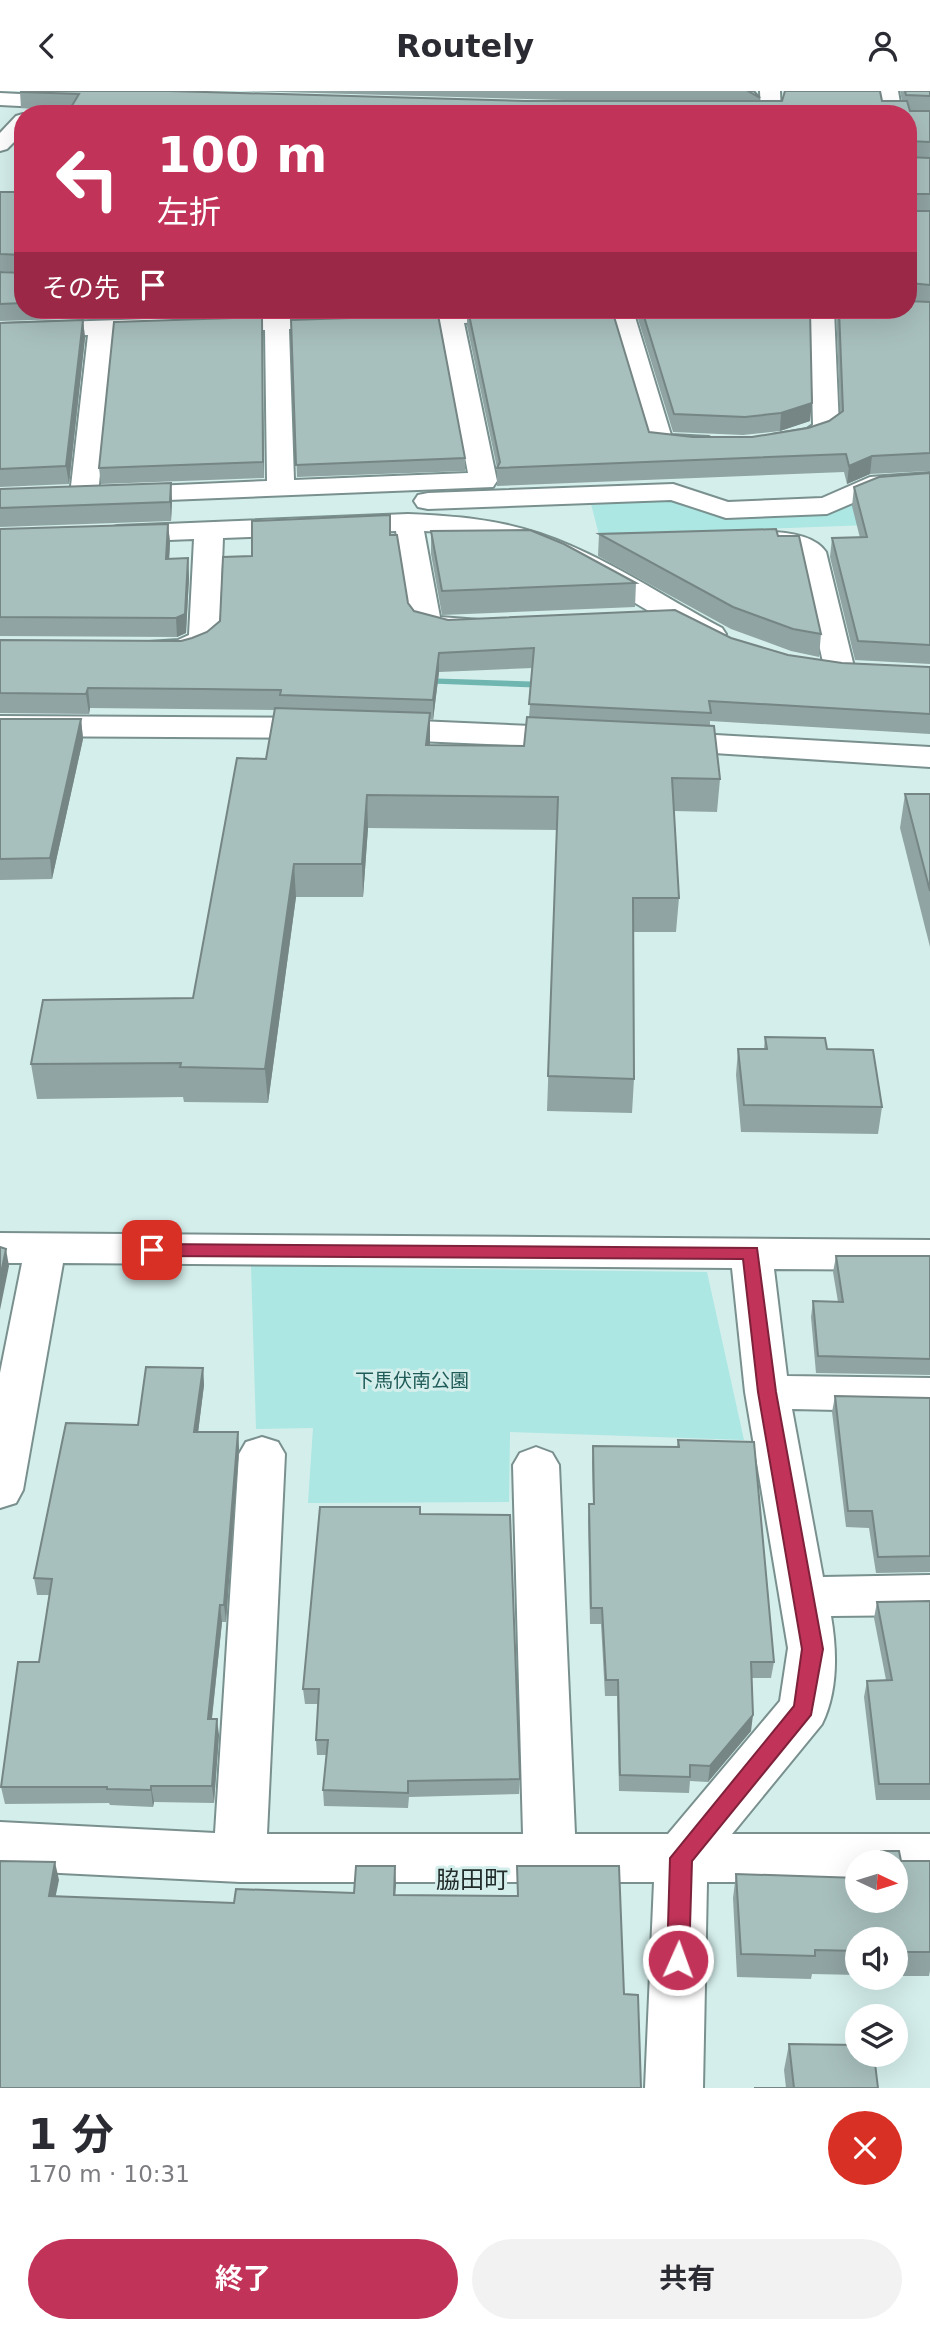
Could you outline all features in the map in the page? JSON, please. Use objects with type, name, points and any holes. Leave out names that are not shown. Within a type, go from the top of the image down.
[{"type":"street","points":[[0,99],[44,99]]},
{"type":"street","points":[[8,331],[101,328],[181,319]]},
{"type":"street","points":[[225,319],[278,323],[319,319]]},
{"type":"street","points":[[86,516],[281,489],[483,481],[452,319]]},
{"type":"street","points":[[624,319],[660,443],[730,442]]},
{"type":"street","points":[[758,441],[815,436],[826,427],[822,319]]},
{"type":"street","points":[[278,323],[281,489]]},
{"type":"street","points":[[86,516],[101,328]]},
{"type":"street","points":[[86,516],[211,513],[267,506],[673,492],[726,510],[827,506],[876,483],[930,481]]},
{"type":"street","points":[[796,543],[798,531],[810,521],[856,509],[869,498],[876,483]]},
{"type":"street","points":[[56,496],[86,516],[209,530],[408,522],[466,524],[501,531],[549,547],[741,649]]},
{"type":"street","points":[[408,522],[426,622],[449,628],[503,624]]},
{"type":"street","points":[[131,648],[183,649],[204,639],[209,530]]},
{"type":"street","points":[[725,541],[779,539],[796,543],[811,552],[840,670]]},
{"type":"street","points":[[549,547],[603,545]]},
{"type":"street","points":[[626,619],[679,618]]},
{"type":"street","points":[[0,726],[349,728],[930,757]]},
{"type":"street","points":[[0,1248],[930,1255]]},
{"type":"street","points":[[0,1490],[45,1249]]},
{"type":"street","points":[[674,2088],[681,1858],[804,1709],[813,1649],[767,1392],[751,1253]]},
{"type":"street","points":[[767,1392],[930,1395]]},
{"type":"street","points":[[240,1858],[262,1454]]},
{"type":"street","points":[[536,1465],[551,1857]]},
{"type":"street","points":[[803,1597],[930,1595]]},
{"type":"street","points":[[0,1846],[240,1858],[930,1858]]},
{"type":"green space","points":[[860,495],[895,524],[599,535],[590,500],[670,497],[724,514]]},
{"type":"green space","name":"下馬伏南公園","points":[[251,1266],[707,1272],[744,1440],[510,1432],[509,1502],[308,1503],[313,1428],[256,1429]]},
{"type":"building","points":[[170,91],[525,101],[782,101],[785,91],[880,91],[882,101],[907,101],[908,105],[72,105],[79,94],[20,92]]},
{"type":"building","points":[[905,91],[930,91],[930,96],[906,95]]},
{"type":"building","points":[[917,111],[930,111],[930,142],[917,141]]},
{"type":"building","points":[[917,157],[930,158],[930,194],[917,194]]},
{"type":"building","points":[[0,192],[14,192],[14,255],[0,254]]},
{"type":"building","points":[[917,211],[930,211],[930,285],[917,284]]},
{"type":"building","points":[[0,272],[14,273],[14,303],[0,304]]},
{"type":"building","points":[[917,301],[930,302],[930,453],[872,456],[849,466],[846,454],[497,468],[500,462],[470,319],[615,319],[649,432],[693,437],[752,437],[808,428],[829,421],[843,411],[839,319],[917,319]]},
{"type":"building","points":[[262,319],[263,462],[99,468],[114,322]]},
{"type":"building","points":[[439,319],[465,458],[296,465],[291,320]]},
{"type":"building","points":[[645,319],[810,319],[812,403],[781,413],[745,417],[674,414]]},
{"type":"building","points":[[83,320],[66,466],[0,469],[0,323]]},
{"type":"building","points":[[930,473],[930,645],[858,641],[832,538],[867,537],[854,487],[879,477]]},
{"type":"building","points":[[171,483],[170,502],[0,508],[0,489]]},
{"type":"building","points":[[390,515],[390,535],[397,535],[408,603],[414,611],[448,620],[675,610],[731,638],[788,655],[842,663],[930,667],[930,714],[709,701],[711,713],[529,704],[534,648],[439,653],[433,700],[280,695],[281,690],[88,688],[86,694],[0,693],[0,640],[181,641],[207,632],[220,621],[223,557],[252,556],[252,521]]},
{"type":"building","points":[[168,524],[166,559],[188,558],[185,614],[176,618],[0,617],[0,529]]},
{"type":"building","points":[[776,529],[778,536],[799,536],[821,634],[793,629],[733,607],[599,534]]},
{"type":"building","points":[[530,530],[564,544],[636,583],[442,591],[431,531]]},
{"type":"building","points":[[275,708],[430,713],[426,745],[524,746],[527,717],[714,726],[720,779],[672,778],[679,898],[633,898],[634,1079],[548,1076],[558,797],[367,795],[362,864],[294,864],[265,1069],[180,1067],[181,1063],[31,1064],[43,1000],[193,998],[237,758],[266,759]]},
{"type":"building","points":[[0,719],[81,719],[50,858],[0,859]]},
{"type":"building","points":[[905,794],[930,794],[930,891]]},
{"type":"building","points":[[765,1037],[825,1038],[827,1049],[873,1050],[882,1107],[744,1105],[738,1049],[767,1049]]},
{"type":"building","points":[[0,1247],[6,1249],[0,1278]]},
{"type":"building","points":[[836,1256],[930,1256],[930,1359],[818,1356],[813,1301],[843,1302]]},
{"type":"building","points":[[146,1367],[203,1368],[194,1432],[238,1432],[224,1605],[220,1605],[208,1719],[217,1719],[212,1786],[151,1786],[151,1790],[107,1787],[1,1787],[18,1662],[39,1662],[52,1579],[34,1578],[66,1423],[138,1425]]},
{"type":"building","points":[[835,1396],[930,1398],[930,1556],[878,1557],[872,1511],[848,1511]]},
{"type":"building","points":[[678,1440],[754,1442],[774,1662],[751,1662],[753,1715],[710,1766],[690,1765],[690,1777],[620,1775],[618,1680],[606,1680],[602,1608],[591,1608],[589,1504],[594,1504],[593,1446],[679,1447]]},
{"type":"building","points":[[320,1507],[420,1507],[420,1514],[510,1515],[520,1779],[408,1781],[408,1793],[323,1790],[328,1740],[316,1740],[319,1689],[303,1689]]},
{"type":"building","points":[[930,1601],[930,1784],[879,1784],[867,1681],[892,1680],[877,1602]]},
{"type":"building","points":[[0,1861],[55,1862],[49,1896],[234,1903],[236,1889],[354,1893],[356,1866],[395,1866],[394,1895],[518,1896],[517,1866],[619,1866],[624,1994],[638,1995],[641,2088],[0,2088]]},
{"type":"building","points":[[908,1861],[930,1861],[930,1952],[908,1952],[908,1927],[845,1927],[845,1951],[815,1950],[815,1956],[741,1954],[736,1874],[845,1878],[845,1913],[908,1913]]},
{"type":"building","points":[[789,2044],[845,2045],[845,2067],[875,2067],[878,2088],[794,2088]]},
{"type":"waterway","points":[[421,681],[548,685]]},
{"type":"district","name":"脇田町","points":[[472,1880]]},
{"type":"route","points":[[152,1250],[751,1253],[767,1392],[813,1649],[804,1709],[681,1858],[678,1960]]}]
